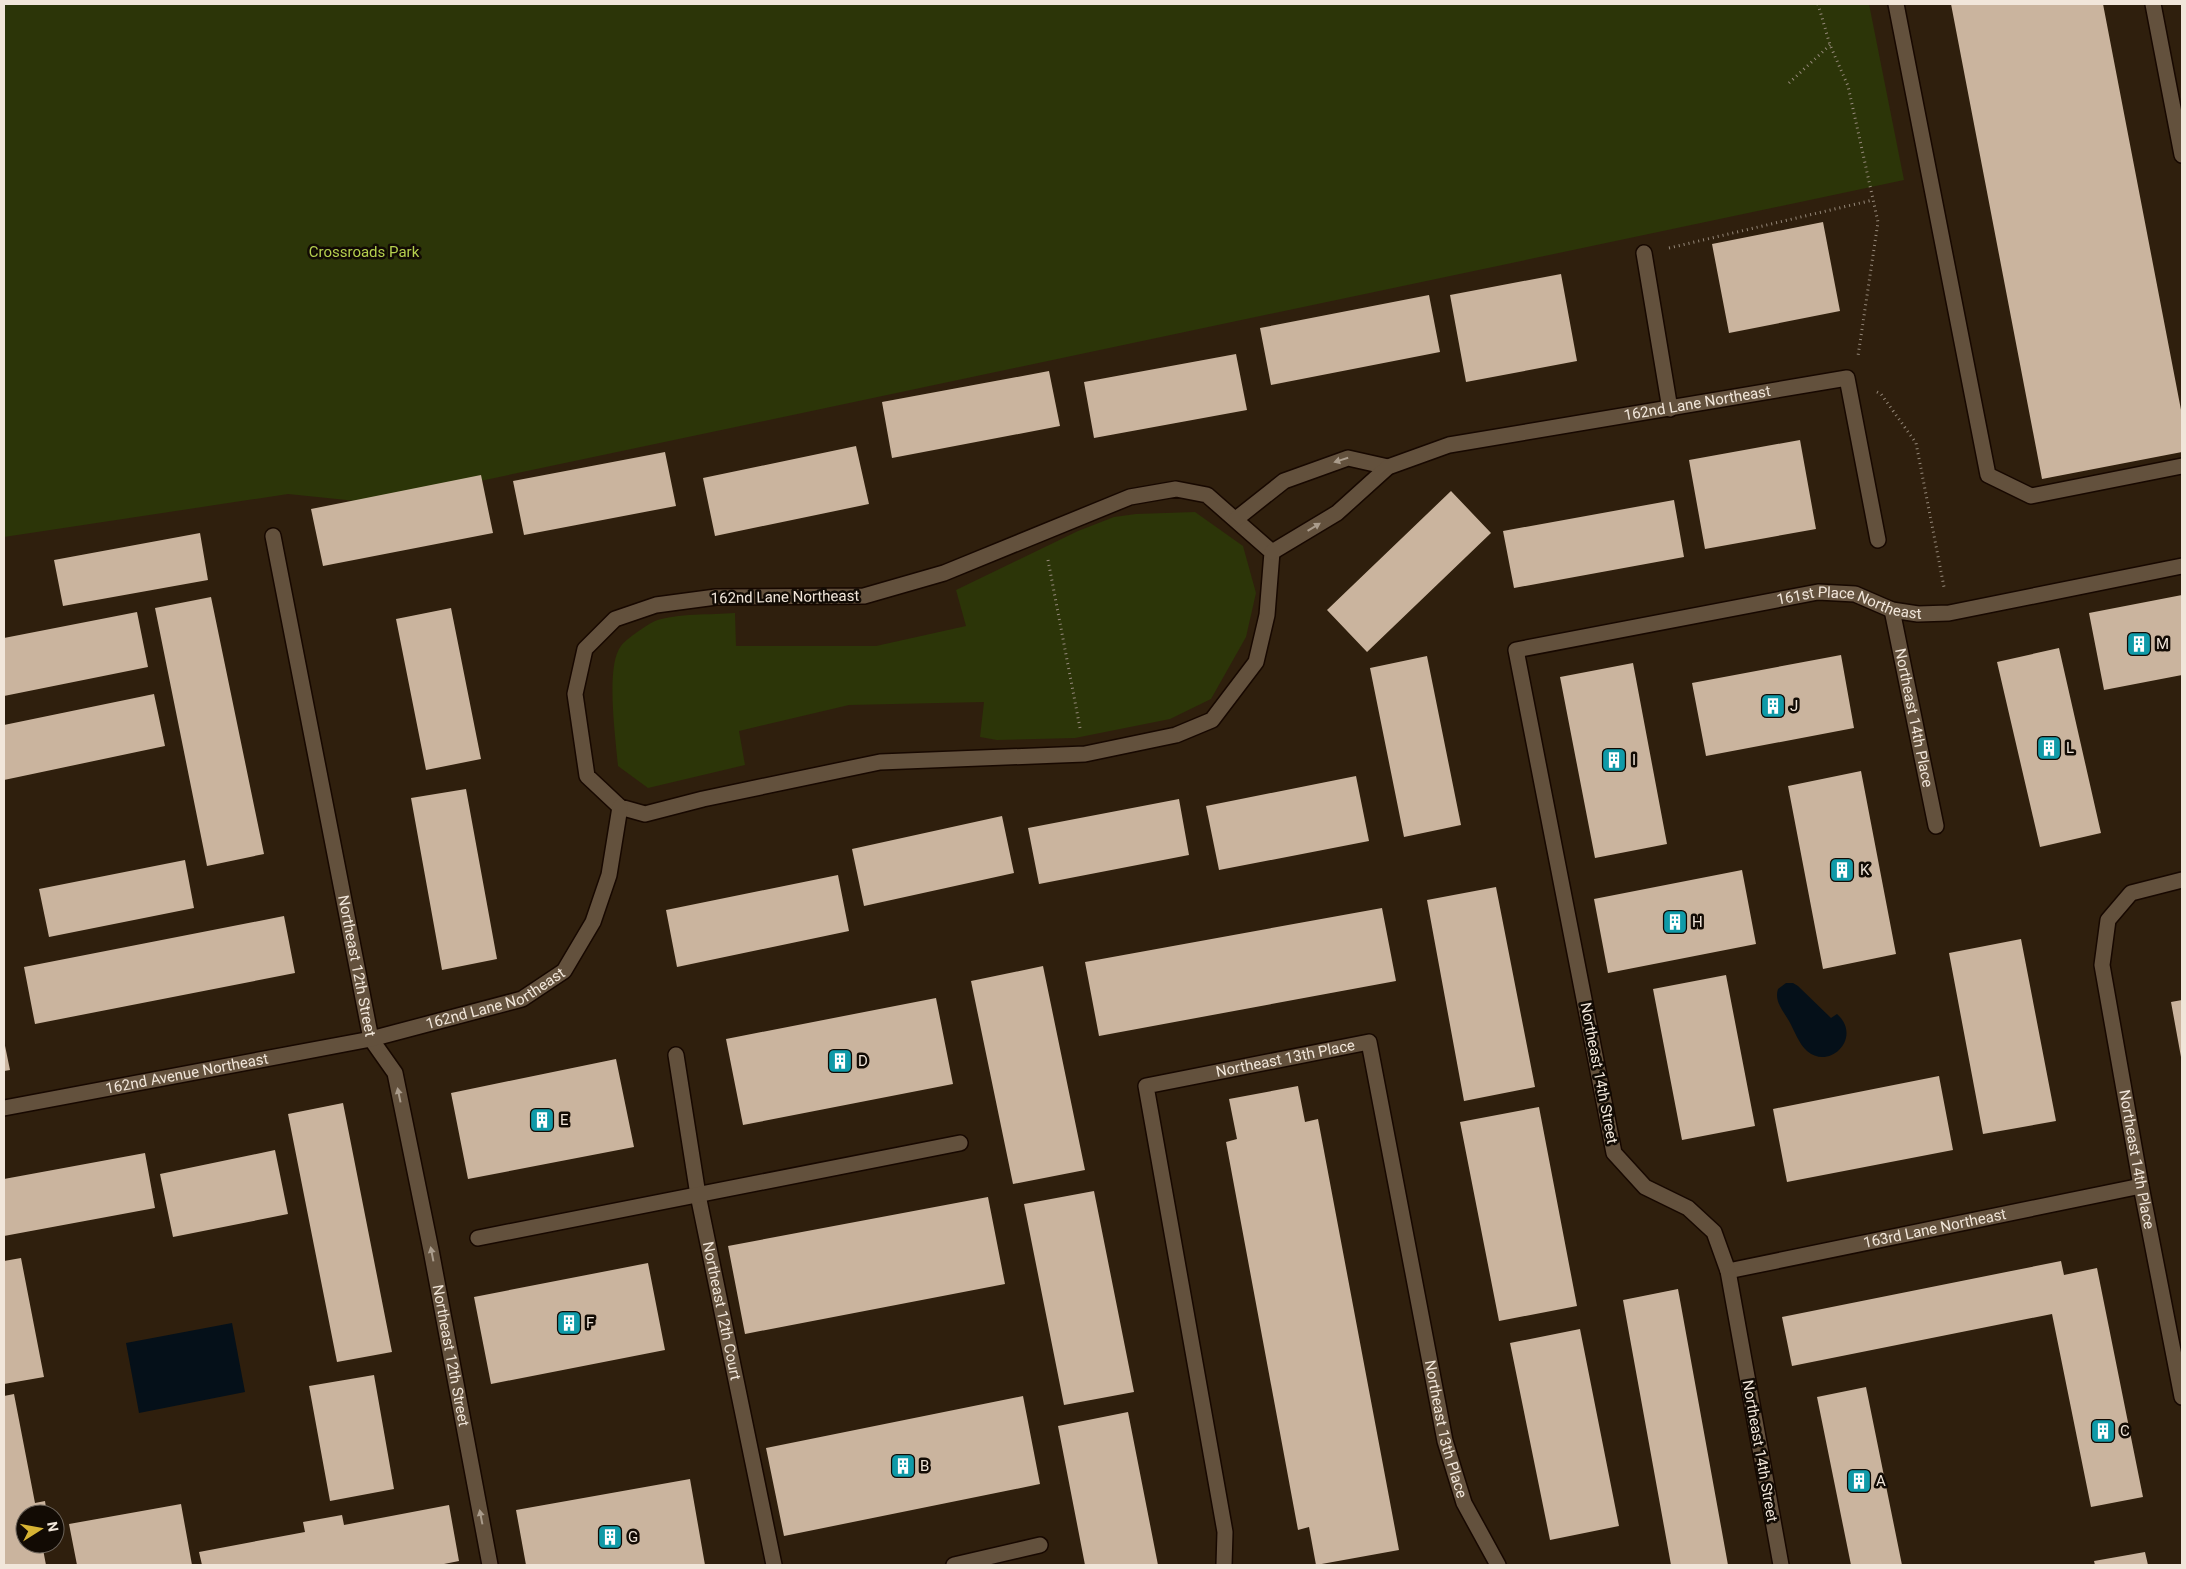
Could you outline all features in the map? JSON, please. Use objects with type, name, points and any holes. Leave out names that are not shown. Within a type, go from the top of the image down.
[{"type":"street","points":[[1896,4],[1988,474],[2032,496],[2182,466]]},
{"type":"street","points":[[2153,4],[2182,155]]},
{"type":"street","points":[[1644,254],[1670,409]]},
{"type":"street","points":[[1846,378],[1878,540]]},
{"type":"street","name":"162nd Lane Northeast","points":[[1272,552],[1336,513],[1388,467],[1449,445],[1846,378]]},
{"type":"street","points":[[1236,519],[1284,481],[1348,458],[1388,467]]},
{"type":"street","name":"162nd Lane Northeast","points":[[1176,489],[1207,495],[1272,552],[1267,615],[1256,662],[1212,720],[1176,736],[1085,754],[880,762],[703,799],[645,814],[620,807],[587,776],[575,694],[585,649],[615,619],[656,605],[716,597],[864,596],[944,573],[1130,497],[1176,489]]},
{"type":"street","name":"Northeast 12th Street","points":[[273,536],[370,1039],[395,1073],[431,1250],[490,1565]]},
{"type":"street","name":"161st Place Northeast","points":[[1516,650],[1818,592],[1855,594],[1892,610],[1918,614],[1949,612],[2182,566]]},
{"type":"street","name":"Northeast 14th Place","points":[[1892,610],[1936,826]]},
{"type":"street","name":"Northeast 14th Street","points":[[1516,650],[1614,1154],[1645,1187],[1688,1208],[1714,1232],[1728,1271],[1781,1565]]},
{"type":"street","name":"162nd Lane Northeast","points":[[370,1039],[522,999],[564,971],[593,922],[609,875],[620,807]]},
{"type":"street","name":"Northeast 14th Place","points":[[2182,880],[2131,893],[2108,920],[2102,965],[2141,1186],[2175,1318],[2182,1397]]},
{"type":"street","name":"162nd Avenue Northeast","points":[[4,1108],[370,1039]]},
{"type":"street","name":"Northeast 13th Place","points":[[1224,1565],[1225,1532],[1146,1086],[1369,1042],[1445,1441],[1464,1503],[1498,1565]]},
{"type":"street","name":"Northeast 12th Court","points":[[676,1055],[698,1195],[774,1565]]},
{"type":"street","points":[[478,1238],[960,1143]]},
{"type":"street","name":"163rd Lane Northeast","points":[[1728,1271],[2141,1186]]},
{"type":"street","points":[[954,1565],[1040,1545]]},
{"type":"path","points":[[1818,4],[1830,46],[1848,86],[1878,222],[1857,356],[1846,378],[1881,394],[1916,443],[1949,612]]},
{"type":"path","points":[[1789,84],[1830,46]]},
{"type":"path","points":[[1644,254],[1873,200]]},
{"type":"path","points":[[1043,532],[1085,754]]},
{"type":"green space","name":"Crossroads Park","points":[[4,4],[1869,4],[1904,180],[376,503],[288,494],[4,537]]},
{"type":"green space","points":[[1195,512],[1243,546],[1256,593],[1246,637],[1211,699],[1170,719],[1075,738],[997,740],[980,737],[984,702],[849,705],[739,731],[745,765],[648,788],[618,766],[612,686],[616,656],[621,646],[627,640],[642,628],[655,621],[684,615],[735,613],[736,646],[876,646],[966,626],[956,590],[1078,531],[1114,517],[1136,514]]},
{"type":"shaded area","points":[[1786,983],[1793,983],[1798,986],[1831,1018],[1837,1014],[1844,1023],[1847,1032],[1845,1041],[1840,1049],[1825,1057],[1816,1056],[1807,1051],[1802,1045],[1778,1002],[1778,989]]},
{"type":"shaded area","points":[[232,1323],[245,1392],[139,1413],[126,1343]]},
{"type":"building","points":[[1951,4],[2103,4],[2182,415],[2182,452],[2042,479]]},
{"type":"building","points":[[1823,222],[1840,311],[1729,333],[1712,244]]},
{"type":"building","points":[[1561,274],[1577,361],[1466,382],[1450,295]]},
{"type":"building","points":[[1429,295],[1440,352],[1271,385],[1260,328]]},
{"type":"building","points":[[1236,354],[1247,410],[1094,438],[1084,382]]},
{"type":"building","points":[[1049,371],[1060,426],[892,458],[882,402]]},
{"type":"building","points":[[1800,440],[1816,529],[1705,549],[1689,460]]},
{"type":"building","points":[[856,446],[869,504],[715,536],[703,478]]},
{"type":"building","points":[[665,452],[676,506],[524,535],[513,481]]},
{"type":"building","points":[[481,475],[493,533],[323,566],[311,509]]},
{"type":"building","points":[[1451,491],[1491,533],[1367,652],[1327,610]]},
{"type":"building","points":[[1674,500],[1684,557],[1514,588],[1503,531]]},
{"type":"building","points":[[200,533],[208,580],[63,606],[54,560]]},
{"type":"building","name":"M","points":[[2182,595],[2182,675],[2104,690],[2089,613]]},
{"type":"building","points":[[211,597],[264,854],[207,866],[155,608]]},
{"type":"building","points":[[451,608],[481,759],[426,770],[396,619]]},
{"type":"building","points":[[137,612],[148,667],[4,696],[4,638]]},
{"type":"building","name":"L","points":[[2059,648],[2101,833],[2040,847],[1997,662]]},
{"type":"building","name":"J","points":[[1841,655],[1854,728],[1706,756],[1692,683]]},
{"type":"building","points":[[1427,656],[1461,825],[1404,837],[1370,668]]},
{"type":"building","name":"I","points":[[1633,663],[1667,844],[1595,858],[1560,677]]},
{"type":"building","points":[[154,694],[165,746],[4,780],[4,725]]},
{"type":"building","name":"K","points":[[1861,771],[1896,954],[1823,969],[1788,786]]},
{"type":"building","points":[[1356,776],[1369,841],[1219,870],[1206,806]]},
{"type":"building","points":[[466,789],[497,959],[442,970],[411,798]]},
{"type":"building","points":[[1179,799],[1189,855],[1039,884],[1028,828]]},
{"type":"building","points":[[1002,816],[1014,873],[864,906],[852,849]]},
{"type":"building","points":[[185,860],[194,908],[49,937],[39,889]]},
{"type":"building","name":"H","points":[[1742,870],[1756,944],[1608,973],[1594,899]]},
{"type":"building","points":[[838,875],[849,931],[677,967],[666,910]]},
{"type":"building","points":[[1496,887],[1535,1087],[1464,1101],[1427,900]]},
{"type":"building","points":[[1382,908],[1396,981],[1099,1036],[1085,962]]},
{"type":"building","points":[[284,916],[295,973],[35,1024],[24,967]]},
{"type":"building","points":[[2021,939],[2056,1121],[1983,1134],[1949,953]]},
{"type":"building","points":[[1043,966],[1085,1170],[1013,1184],[971,981]]},
{"type":"building","points":[[1726,975],[1755,1126],[1682,1140],[1653,989]]},
{"type":"building","name":"D","points":[[936,998],[953,1084],[743,1125],[726,1039]]},
{"type":"building","points":[[2182,1000],[2182,1057],[2181,1057],[2171,1002]]},
{"type":"building","points":[[4,1041],[10,1070],[4,1071]]},
{"type":"building","name":"E","points":[[616,1059],[634,1147],[468,1179],[451,1093]]},
{"type":"building","points":[[1939,1076],[1953,1150],[1787,1182],[1773,1109]]},
{"type":"building","points":[[1298,1086],[1305,1122],[1318,1119],[1399,1550],[1316,1565],[1309,1527],[1298,1530],[1226,1142],[1237,1139],[1229,1099]]},
{"type":"building","points":[[343,1103],[392,1352],[337,1362],[288,1114]]},
{"type":"building","points":[[1539,1107],[1577,1306],[1499,1321],[1460,1122]]},
{"type":"building","points":[[275,1150],[288,1214],[173,1237],[160,1174]]},
{"type":"building","points":[[145,1153],[155,1208],[4,1236],[4,1179]]},
{"type":"building","points":[[1094,1191],[1134,1392],[1064,1405],[1024,1204]]},
{"type":"building","points":[[988,1197],[1005,1284],[745,1334],[728,1246]]},
{"type":"building","points":[[21,1258],[44,1377],[4,1384],[4,1261]]},
{"type":"building","name":"C","points":[[2061,1261],[2064,1275],[2097,1268],[2143,1497],[2091,1507],[2052,1314],[1792,1366],[1782,1317]]},
{"type":"building","name":"F","points":[[648,1263],[665,1350],[491,1384],[474,1297]]},
{"type":"building","points":[[1678,1289],[1728,1565],[1671,1565],[1623,1300]]},
{"type":"building","points":[[1580,1329],[1619,1526],[1550,1540],[1510,1343]]},
{"type":"building","points":[[374,1375],[394,1489],[330,1501],[309,1386]]},
{"type":"building","name":"A","points":[[1866,1387],[1902,1565],[1851,1565],[1817,1397]]},
{"type":"building","points":[[14,1394],[35,1503],[45,1501],[45,1504],[15,1504],[15,1554],[44,1554],[46,1565],[4,1565],[4,1396]]},
{"type":"building","name":"B","points":[[1023,1396],[1040,1484],[784,1536],[766,1448]]},
{"type":"building","points":[[1128,1412],[1158,1565],[1085,1565],[1058,1426]]},
{"type":"building","name":"G","points":[[690,1479],[705,1565],[526,1565],[516,1510]]},
{"type":"building","points":[[181,1504],[192,1565],[77,1565],[69,1524]]},
{"type":"building","points":[[449,1505],[459,1561],[439,1565],[202,1565],[199,1552],[305,1532],[303,1522],[342,1515],[344,1525]]},
{"type":"building","points":[[2145,1552],[2148,1565],[2095,1565],[2094,1561]]},
{"type":"place","name":"M","points":[[2139,644]]},
{"type":"place","name":"J","points":[[1773,706]]},
{"type":"place","name":"L","points":[[2049,748]]},
{"type":"place","name":"I","points":[[1614,760]]},
{"type":"place","name":"K","points":[[1842,870]]},
{"type":"place","name":"H","points":[[1675,922]]},
{"type":"place","name":"D","points":[[840,1061]]},
{"type":"place","name":"E","points":[[542,1120]]},
{"type":"place","name":"F","points":[[569,1323]]},
{"type":"place","name":"C","points":[[2103,1431]]},
{"type":"place","name":"B","points":[[903,1466]]},
{"type":"place","name":"A","points":[[1859,1481]]},
{"type":"place","name":"G","points":[[610,1537]]}]
